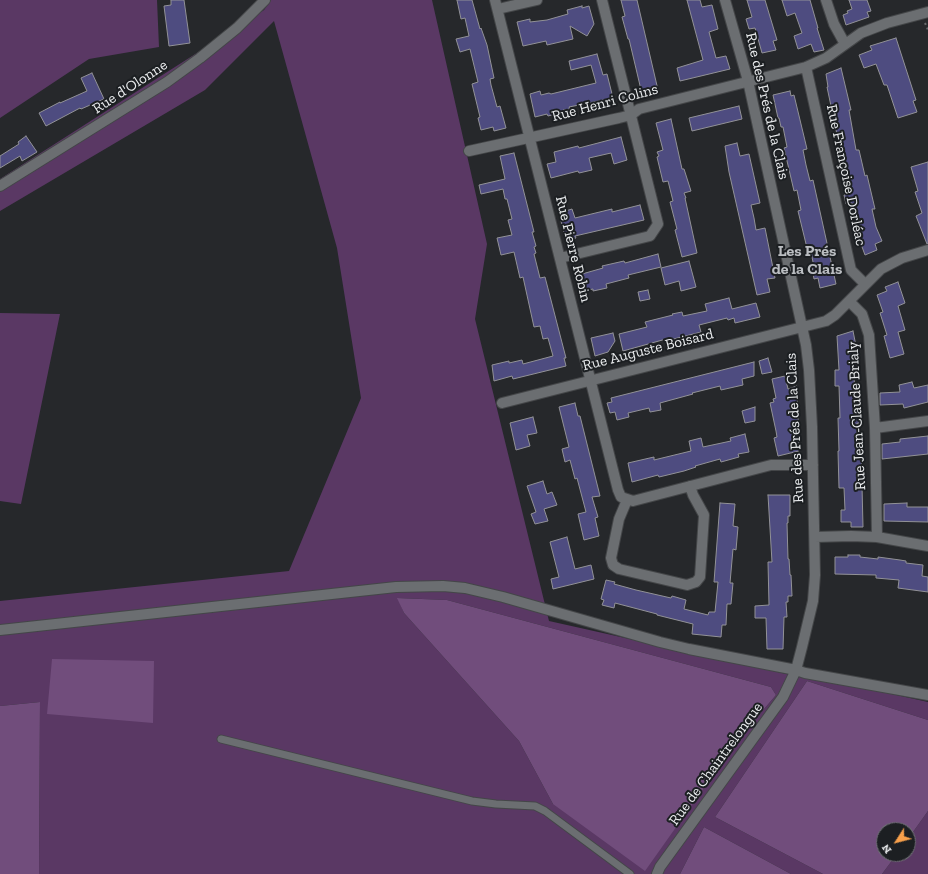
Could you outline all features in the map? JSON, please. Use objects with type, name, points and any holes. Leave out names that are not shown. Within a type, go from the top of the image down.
[{"type":"street","name":"Rue d'Olonne","points":[[0,186],[167,82],[237,28],[265,0]]},
{"type":"street","points":[[496,5],[537,0]]},
{"type":"street","points":[[560,258],[650,236],[658,224],[602,0]]},
{"type":"street","name":"Rue des Prés de la Clais","points":[[726,0],[748,81],[802,327],[809,370],[815,575],[813,601],[796,670]]},
{"type":"street","points":[[826,0],[834,24],[845,44]]},
{"type":"street","name":"Rue Pierre Robin","points":[[496,5],[618,490],[622,498],[628,500]]},
{"type":"street","name":"Rue Henri Colins","points":[[469,151],[631,114],[640,109],[806,67],[826,58],[861,33],[928,12]]},
{"type":"street","name":"Rue Françoise Dorléac","points":[[806,67],[851,270],[865,284]]},
{"type":"street","name":"Rue Auguste Boisard","points":[[502,402],[826,321],[835,315],[880,269],[902,258],[928,250]]},
{"type":"street","name":"Rue Jean-Claude Brialy","points":[[849,301],[862,314],[869,335],[875,428],[876,537]]},
{"type":"street","points":[[875,428],[928,421]]},
{"type":"street","points":[[690,486],[693,495],[704,515],[700,577],[696,582],[687,585],[619,569],[613,565],[611,558],[619,519],[628,500],[634,501],[690,486],[771,465],[813,466]]},
{"type":"street","points":[[815,537],[876,537],[928,546]]},
{"type":"street","points":[[0,630],[389,588],[444,586],[465,588],[503,597],[660,642],[796,670],[805,674],[928,695]]},
{"type":"street","name":"Rue de Chaintrelongue","points":[[657,874],[660,867],[783,697],[796,670]]},
{"type":"lane","points":[[221,740],[472,800],[496,804],[535,806],[545,811],[630,874]]},
{"type":"shaded area","points":[[0,0],[157,0],[159,47],[89,59],[0,118]]},
{"type":"shaded area","points":[[271,0],[432,0],[487,244],[475,319],[549,621],[800,677],[874,690],[928,702],[928,720],[807,681],[715,817],[823,874],[791,874],[704,827],[680,874],[39,874],[40,702],[0,706],[0,601],[289,571],[361,398],[337,248],[274,21],[205,90],[0,211],[0,179],[264,10]],"holes":[[[398,598],[447,600],[771,687],[776,695],[737,741],[553,804],[519,741],[404,613]]]},
{"type":"shaded area","points":[[0,313],[60,314],[21,504],[0,501]]},
{"type":"shaded area","points":[[397,598],[447,600],[771,687],[776,695],[737,741],[645,871],[553,804],[519,741],[404,613]]},
{"type":"shaded area","points":[[52,659],[154,661],[153,723],[47,714]]},
{"type":"shaded area","points":[[807,681],[928,720],[928,811],[916,828],[916,822],[876,822],[876,862],[891,862],[882,874],[823,874],[715,817]]},
{"type":"shaded area","points":[[40,702],[39,874],[0,874],[0,706]]},
{"type":"shaded area","points":[[928,811],[928,874],[882,874],[891,862],[916,862],[916,828]]},
{"type":"shaded area","points":[[704,827],[791,874],[680,874]]},
{"type":"building","points":[[171,0],[184,0],[190,43],[169,46],[164,6],[171,5]]},
{"type":"building","points":[[457,0],[472,0],[480,29],[481,28],[487,45],[494,78],[490,79],[491,85],[497,107],[500,106],[506,128],[494,131],[493,127],[481,130],[478,118],[480,117],[472,84],[478,82],[470,49],[460,52],[456,39],[469,36],[465,18],[461,19]]},
{"type":"building","points":[[621,0],[637,0],[658,90],[642,94],[629,39],[622,17],[625,16]]},
{"type":"building","points":[[687,0],[700,0],[702,7],[712,5],[718,29],[709,32],[716,58],[726,56],[730,69],[680,81],[677,68],[703,60]]},
{"type":"building","points":[[747,0],[765,0],[777,40],[773,41],[776,50],[762,53],[755,28],[749,29],[746,19],[752,17]]},
{"type":"building","points":[[782,0],[810,0],[824,50],[814,52],[811,44],[798,49],[794,36],[802,33],[795,13],[787,16]]},
{"type":"building","points":[[849,0],[867,0],[871,11],[867,12],[869,17],[846,25],[843,15],[852,9]]},
{"type":"building","points":[[582,6],[582,8],[589,6],[594,24],[587,36],[570,26],[573,39],[547,45],[546,41],[523,46],[517,22],[530,19],[530,22],[547,20],[568,14],[567,10]]},
{"type":"building","points":[[896,38],[916,100],[913,101],[917,112],[898,118],[887,85],[884,85],[876,64],[864,68],[859,55],[872,50],[870,46]]},
{"type":"building","points":[[597,54],[603,75],[607,74],[613,98],[569,107],[570,109],[548,116],[547,114],[535,117],[530,94],[540,91],[541,95],[551,94],[596,83],[591,65],[571,70],[569,61]]},
{"type":"building","points":[[841,68],[851,110],[849,110],[856,150],[859,150],[865,176],[867,175],[875,209],[872,209],[876,227],[882,241],[875,244],[877,250],[865,255],[861,244],[863,244],[857,229],[853,205],[852,203],[846,204],[844,195],[848,194],[848,187],[827,87],[826,74]]},
{"type":"building","points":[[92,73],[104,99],[81,109],[80,108],[46,126],[39,113],[60,102],[87,91],[81,78]]},
{"type":"building","points":[[790,91],[791,96],[794,95],[807,149],[803,150],[806,165],[810,181],[813,180],[836,284],[820,288],[818,278],[814,279],[812,267],[814,267],[810,247],[807,248],[798,211],[801,210],[797,190],[794,191],[784,148],[787,147],[783,127],[781,127],[778,118],[773,95]]},
{"type":"building","points":[[739,106],[742,119],[692,131],[689,118]]},
{"type":"building","points":[[671,119],[682,169],[684,169],[691,191],[684,193],[697,253],[682,257],[675,230],[677,229],[670,202],[673,201],[668,181],[663,182],[657,157],[659,156],[657,152],[663,150],[656,123]]},
{"type":"building","points":[[26,136],[37,152],[22,161],[20,156],[0,168],[0,156],[19,144],[18,142]]},
{"type":"building","points":[[621,137],[627,160],[614,164],[611,153],[589,158],[592,170],[579,173],[578,171],[551,178],[547,164],[556,162],[554,152],[578,146],[579,148]]},
{"type":"building","points":[[737,143],[740,156],[749,154],[760,203],[751,205],[756,230],[765,228],[775,278],[767,279],[770,292],[757,295],[729,172],[725,146]]},
{"type":"building","points":[[514,153],[534,232],[532,232],[536,246],[534,247],[536,253],[534,254],[540,278],[545,277],[566,358],[564,358],[566,366],[513,379],[512,376],[494,381],[492,365],[522,360],[523,364],[553,356],[548,338],[543,339],[540,326],[534,327],[523,277],[520,278],[514,252],[501,255],[497,238],[512,235],[508,220],[512,219],[503,189],[481,194],[479,185],[505,179],[500,156]]},
{"type":"building","points":[[928,162],[927,244],[916,216],[922,213],[915,192],[918,191],[911,167]]},
{"type":"building","points":[[640,205],[644,220],[575,236],[576,238],[566,241],[559,213],[572,209],[575,218],[612,209],[612,212]]},
{"type":"building","points":[[658,254],[661,267],[628,275],[629,278],[606,284],[607,288],[579,292],[575,276],[603,268],[602,266],[624,261],[625,263]]},
{"type":"building","points":[[689,261],[696,287],[681,291],[679,281],[665,285],[661,268]]},
{"type":"building","points":[[898,282],[905,303],[898,306],[905,330],[898,332],[904,354],[890,358],[884,336],[887,335],[880,313],[883,312],[877,295],[887,291],[885,287]]},
{"type":"building","points":[[648,290],[650,299],[640,301],[638,292]]},
{"type":"building","points":[[729,298],[732,309],[756,303],[760,317],[735,323],[734,318],[728,320],[727,318],[699,325],[701,332],[666,341],[666,339],[623,351],[619,334],[647,327],[645,322],[673,315],[672,314],[682,312],[683,316],[707,311],[705,304]]},
{"type":"building","points":[[853,331],[856,346],[857,370],[857,376],[854,376],[855,395],[857,395],[857,401],[859,401],[857,445],[861,445],[863,527],[851,527],[851,522],[841,522],[841,510],[845,510],[844,488],[839,488],[839,386],[835,386],[835,370],[839,370],[837,336]]},
{"type":"building","points":[[613,333],[615,341],[608,352],[595,356],[591,338]]},
{"type":"building","points":[[768,358],[772,372],[762,374],[759,361]]},
{"type":"building","points":[[754,362],[754,376],[742,379],[743,385],[721,390],[720,386],[692,393],[693,394],[660,403],[661,410],[650,412],[649,408],[628,413],[629,417],[617,420],[615,412],[610,413],[607,403],[612,402],[611,398]]},
{"type":"building","points":[[785,376],[788,389],[797,386],[799,451],[778,456],[774,438],[777,437],[770,403],[774,402],[773,399],[776,398],[772,379]]},
{"type":"building","points":[[912,382],[914,388],[928,385],[928,402],[904,408],[903,404],[880,405],[880,393],[900,392],[899,385]]},
{"type":"building","points":[[575,403],[578,416],[580,416],[600,496],[592,497],[598,517],[595,518],[599,536],[584,540],[578,514],[586,512],[577,478],[575,479],[570,460],[565,462],[562,449],[569,447],[559,407]]},
{"type":"building","points":[[755,407],[755,421],[745,423],[742,411]]},
{"type":"building","points":[[533,417],[537,433],[527,435],[530,446],[516,450],[510,423]]},
{"type":"building","points":[[745,434],[749,452],[738,454],[739,457],[721,462],[720,459],[695,466],[696,467],[684,471],[659,477],[658,475],[632,482],[628,463],[654,457],[654,460],[691,451],[689,441],[701,438],[703,447],[731,441],[730,438]]},
{"type":"building","points":[[928,436],[928,454],[882,459],[882,444],[900,442],[900,439]]},
{"type":"building","points":[[543,481],[547,494],[552,492],[557,505],[544,509],[548,521],[535,524],[531,514],[536,512],[527,486]]},
{"type":"building","points":[[768,495],[790,495],[790,516],[788,516],[787,523],[788,559],[791,575],[792,596],[788,596],[788,602],[786,602],[787,617],[784,617],[783,649],[767,649],[766,618],[755,618],[755,606],[769,605],[768,562],[772,562]]},
{"type":"building","points":[[720,503],[735,504],[733,526],[738,527],[736,550],[733,549],[730,583],[733,583],[731,604],[727,604],[726,625],[722,625],[721,637],[692,634],[693,624],[657,614],[615,603],[614,608],[602,605],[604,600],[601,599],[606,580],[615,582],[614,584],[636,590],[686,600],[684,609],[708,615],[709,612],[715,612],[718,582],[714,582]]},
{"type":"building","points":[[907,503],[907,507],[928,507],[928,522],[884,521],[884,504]]},
{"type":"building","points":[[567,537],[575,569],[591,565],[594,579],[553,589],[551,579],[559,577],[550,542]]},
{"type":"building","points":[[848,555],[860,555],[860,557],[878,559],[878,557],[923,565],[922,576],[928,577],[928,592],[898,588],[899,580],[876,578],[876,575],[835,574],[835,557],[848,557]]},
{"type":"district","name":"Les Prés de la Clais","points":[[807,260]]}]
